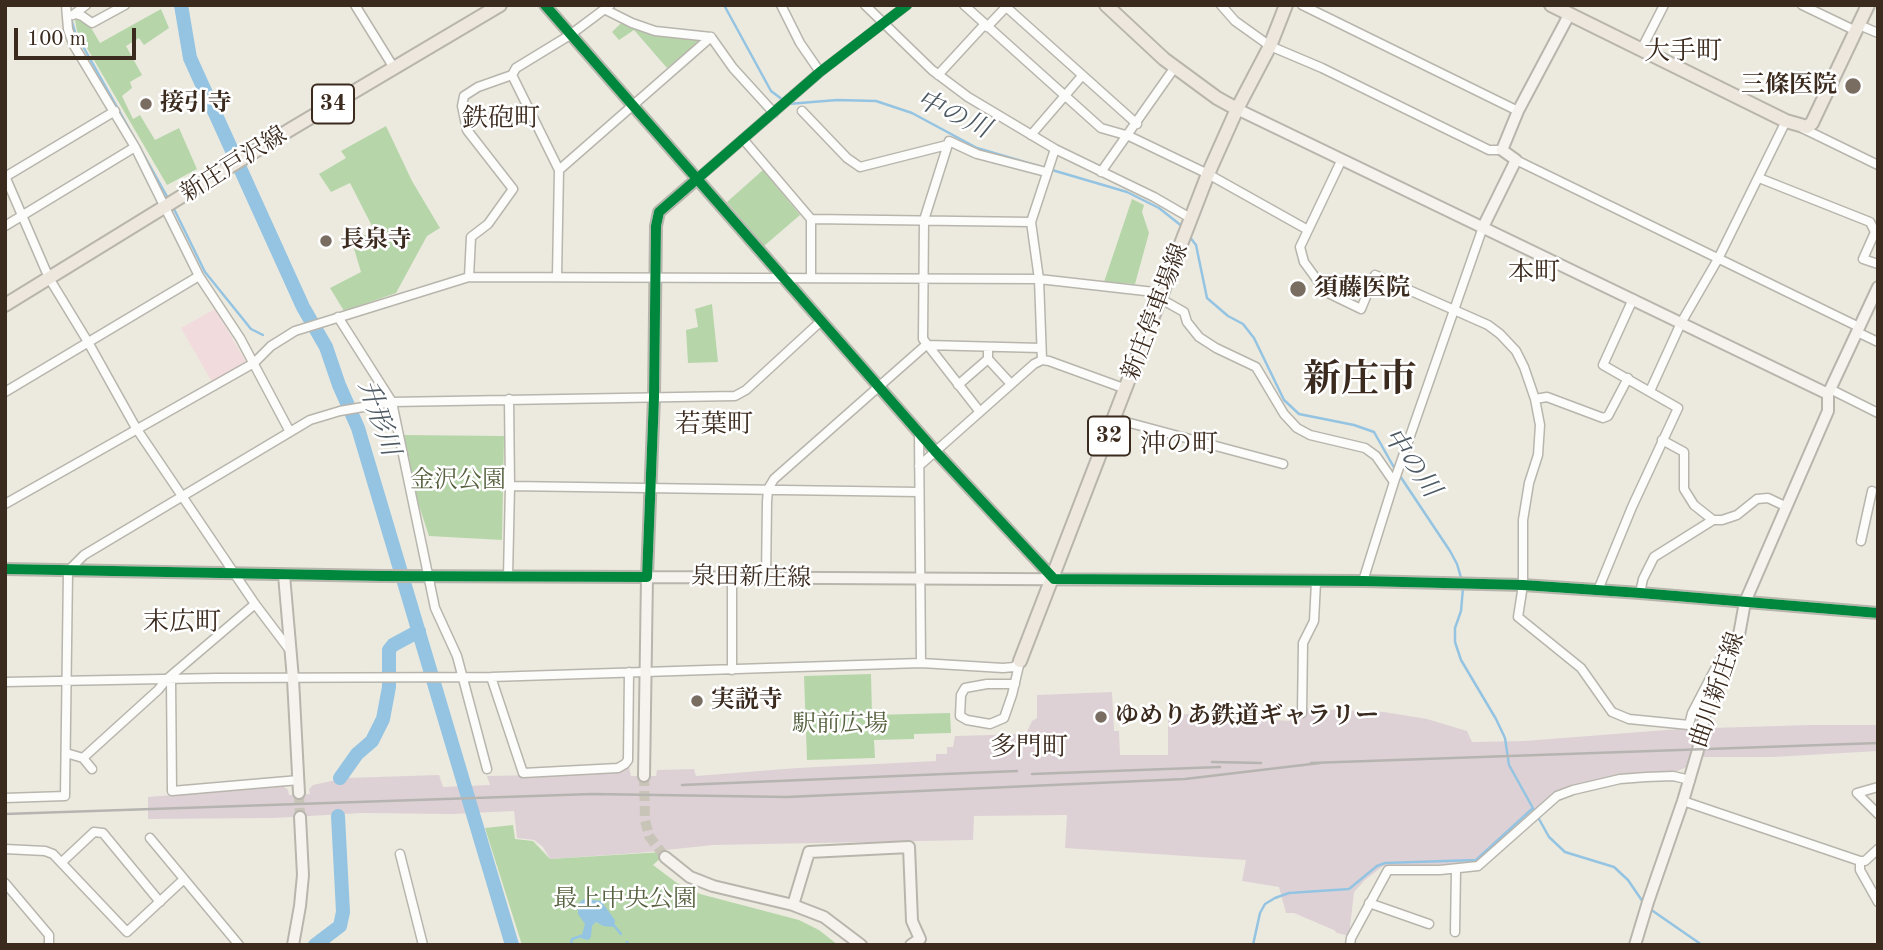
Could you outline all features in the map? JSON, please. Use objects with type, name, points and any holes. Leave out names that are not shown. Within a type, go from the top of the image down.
[{"type":"main road","name":"新庄戸沢線","points":[[5,305],[500,5]]},
{"type":"main road","points":[[1106,5],[1145,43],[1175,67],[1217,98],[1237,109]]},
{"type":"main road","name":"新庄停車場線","points":[[1020,661],[1054,579],[1208,174],[1237,109],[1270,46],[1286,5]]},
{"type":"main road","points":[[1550,5],[1786,121],[1807,127],[1812,123],[1868,5]]},
{"type":"street","points":[[66,5],[71,16]]},
{"type":"street","points":[[86,5],[71,16],[68,29],[74,44],[170,205],[199,276],[240,338],[290,432]]},
{"type":"street","points":[[71,16],[82,16],[92,23],[114,8],[125,5]]},
{"type":"street","points":[[355,5],[394,68]]},
{"type":"street","points":[[545,5],[820,322],[1054,579]]},
{"type":"street","points":[[865,5],[938,75],[968,97],[1055,149],[1154,197],[1188,228]]},
{"type":"street","points":[[644,776],[656,226],[659,212],[820,72],[907,5]]},
{"type":"street","points":[[964,5],[1101,128],[1129,136],[1208,174],[1308,230]]},
{"type":"street","points":[[1221,5],[1235,21],[1270,46],[1322,68],[1489,150],[1502,150],[1516,160],[1718,259],[1878,342]]},
{"type":"street","points":[[1302,5],[1518,111]]},
{"type":"street","points":[[1641,50],[1664,5]]},
{"type":"street","points":[[1802,5],[1857,28],[1878,33]]},
{"type":"street","points":[[782,6],[800,43],[820,72]]},
{"type":"street","points":[[938,75],[1005,6],[1137,124]]},
{"type":"street","points":[[469,277],[471,237],[488,224],[513,189],[467,130],[462,106],[464,96],[478,87],[512,75],[516,68],[570,35],[608,7],[632,23],[655,31],[711,37],[733,68],[774,113]]},
{"type":"street","points":[[1502,150],[1518,111],[1569,15]]},
{"type":"street","points":[[559,170],[711,37]]},
{"type":"street","points":[[1101,172],[1129,136],[1175,67]]},
{"type":"street","points":[[512,75],[559,170],[557,276]]},
{"type":"street","points":[[1031,135],[1082,77]]},
{"type":"street","points":[[1237,109],[1681,323],[1878,414]]},
{"type":"street","points":[[115,111],[5,176],[49,278],[136,428],[234,574],[291,651]]},
{"type":"street","points":[[802,111],[847,158],[860,167],[947,145]]},
{"type":"street","points":[[1650,391],[1681,323],[1718,259],[1786,121]]},
{"type":"street","points":[[1799,126],[1878,165]]},
{"type":"street","points":[[743,139],[811,219],[811,277]]},
{"type":"street","points":[[979,412],[923,340],[924,220],[948,141],[977,154],[1047,169]]},
{"type":"street","points":[[5,226],[135,147]]},
{"type":"street","points":[[1042,360],[1039,279],[1031,222],[1055,149]]},
{"type":"street","points":[[1342,159],[1300,247],[1300,254],[1326,292],[1361,309],[1375,275],[1488,325],[1516,351],[1535,399],[1540,425],[1538,455],[1529,483],[1523,520],[1523,585],[1518,617],[1581,668],[1612,712],[1629,719],[1689,724],[1692,713],[1728,644],[1739,635]]},
{"type":"street","points":[[1363,581],[1394,480],[1453,309],[1483,227],[1516,160]]},
{"type":"street","points":[[1759,178],[1870,222],[1875,232],[1863,258],[1878,264]]},
{"type":"street","points":[[811,219],[1031,222]]},
{"type":"street","points":[[5,392],[199,276]]},
{"type":"street","points":[[5,504],[254,363],[271,346],[295,331],[469,277],[1039,279],[1162,296],[1184,312],[1187,322],[1199,337],[1256,366],[1284,414],[1297,428],[1310,435],[1366,448],[1376,456],[1394,480]]},
{"type":"street","name":"曲川新庄線","points":[[1636,945],[1690,780],[1705,713],[1739,635],[1745,602],[1828,411],[1829,392],[1878,287]]},
{"type":"street","points":[[1598,590],[1632,506],[1678,408],[1603,365],[1633,299]]},
{"type":"street","points":[[338,317],[388,403],[435,608],[457,656],[460,677],[487,769]]},
{"type":"street","points":[[5,798],[65,796],[68,571],[84,555],[310,420],[340,411],[388,403],[735,396],[746,390],[820,322]]},
{"type":"street","points":[[766,579],[768,489],[783,470],[926,345],[1041,348]]},
{"type":"street","points":[[988,347],[988,359],[1011,384]]},
{"type":"street","points":[[958,385],[988,359]]},
{"type":"street","points":[[919,466],[1034,364],[1042,360],[1126,389]]},
{"type":"street","points":[[1535,399],[1548,397],[1603,418],[1608,416],[1628,378]]},
{"type":"street","points":[[508,577],[509,399]]},
{"type":"street","points":[[1115,419],[1283,464]]},
{"type":"street","points":[[919,433],[921,663]]},
{"type":"street","points":[[1662,440],[1684,452],[1684,489],[1694,505],[1713,520]]},
{"type":"street","points":[[510,486],[919,492]]},
{"type":"street","points":[[1861,541],[1872,491]]},
{"type":"street","points":[[1640,593],[1643,579],[1654,557],[1713,520],[1737,515],[1757,499],[1768,498],[1787,507]]},
{"type":"street","name":"泉田新庄線","points":[[5,569],[430,577],[1363,581],[1523,585],[1878,613]]},
{"type":"street","points":[[284,575],[299,793]]},
{"type":"street","points":[[732,670],[733,578]]},
{"type":"street","points":[[1302,713],[1303,643],[1314,621],[1316,582]]},
{"type":"street","points":[[83,758],[255,604]]},
{"type":"street","points":[[5,682],[491,677],[921,663],[1003,668],[1014,667],[1020,661]]},
{"type":"street","points":[[1015,684],[987,684],[965,688],[961,695],[960,716],[978,722],[999,722],[1004,718],[1015,684],[1020,661]]},
{"type":"street","points":[[491,677],[523,773],[618,768],[625,764],[628,760],[629,672]]},
{"type":"street","points":[[169,679],[172,792],[299,780]]},
{"type":"street","points":[[66,753],[83,758],[92,769]]},
{"type":"street","points":[[1350,945],[1388,870],[1478,866],[1557,796],[1620,779],[1673,776],[1690,780]]},
{"type":"street","points":[[1878,787],[1857,793],[1878,814]]},
{"type":"street","points":[[1683,801],[1860,861],[1878,849]]},
{"type":"street","points":[[293,945],[303,875],[300,817]]},
{"type":"street","points":[[62,862],[93,832],[103,833],[160,902]]},
{"type":"street","points":[[150,838],[239,945]]},
{"type":"street","points":[[793,905],[809,852],[909,847],[912,921],[920,939],[911,945]]},
{"type":"street","points":[[5,849],[45,851],[62,862],[127,932],[183,880]]},
{"type":"street","points":[[400,854],[423,945]]},
{"type":"street","points":[[664,857],[690,877],[713,886],[793,905],[838,925],[861,945]]},
{"type":"street","points":[[1860,861],[1860,870],[1878,902]]},
{"type":"street","points":[[1455,932],[1456,869]]},
{"type":"street","points":[[5,883],[49,935],[49,945]]},
{"type":"street","points":[[1370,903],[1429,924]]},
{"type":"shaded area","points":[[215,309],[246,362],[212,382],[181,328]]},
{"type":"shaded area","points":[[1112,692],[1114,731],[1119,731],[1120,755],[1168,755],[1168,713],[1290,721],[1292,708],[1384,712],[1427,719],[1467,731],[1472,742],[1524,741],[1679,729],[1878,725],[1878,751],[1773,757],[1690,757],[1687,767],[1670,774],[1570,787],[1553,794],[1479,861],[1471,864],[1383,866],[1354,892],[1349,936],[1294,913],[1286,913],[1279,887],[1242,881],[1246,860],[1065,848],[1067,815],[974,816],[973,840],[713,845],[550,859],[543,847],[534,840],[517,838],[514,811],[148,819],[148,797],[283,786],[289,795],[310,794],[309,789],[313,785],[345,778],[439,775],[443,787],[490,785],[487,776],[594,774],[612,767],[629,767],[631,776],[656,776],[657,770],[694,769],[696,776],[936,761],[936,754],[947,754],[947,747],[953,747],[955,736],[1026,734],[1032,721],[1037,718],[1037,695]]},
{"type":"green space","points":[[161,9],[169,28],[144,45],[139,38],[126,46],[142,75],[130,82],[132,88],[122,96],[133,119],[140,115],[155,140],[179,128],[197,169],[167,185],[77,31],[75,20],[81,19],[90,26],[100,43]]},
{"type":"green space","points":[[623,21],[700,37],[702,41],[667,68],[634,30],[619,40],[612,32]]},
{"type":"green space","points":[[386,126],[412,181],[440,228],[427,236],[396,293],[344,311],[330,288],[361,272],[352,242],[374,230],[350,183],[331,192],[319,174],[346,158],[341,151]]},
{"type":"green space","points":[[763,170],[800,215],[764,246],[727,202]]},
{"type":"green space","points":[[1132,199],[1144,205],[1142,212],[1149,233],[1135,284],[1104,282]]},
{"type":"green space","points":[[712,304],[718,362],[688,363],[686,330],[698,327],[695,309]]},
{"type":"green space","name":"金沢公園","points":[[401,435],[504,436],[502,540],[429,536],[400,448]]},
{"type":"green space","name":"駅前広場","points":[[871,674],[872,715],[950,713],[951,733],[914,734],[914,739],[874,740],[875,758],[807,760],[804,676]]},
{"type":"green space","name":"最上中央公園","points":[[513,825],[515,839],[533,841],[550,859],[663,852],[664,855],[653,865],[677,883],[700,894],[799,920],[819,930],[838,945],[522,945],[485,828]]},
{"type":"water","points":[[584,899],[601,901],[615,920],[614,927],[596,922],[588,940],[581,938],[585,924],[578,914],[579,903]]},
{"type":"waterway","name":"升形川","points":[[181,5],[190,58],[303,307],[326,347],[358,428],[512,945]]},
{"type":"waterway","name":"中の川","points":[[724,5],[771,91],[783,100]]},
{"type":"waterway","points":[[71,18],[75,32],[169,200]]},
{"type":"waterway","name":"中の川","points":[[788,104],[837,100],[876,101],[912,113],[977,148],[1127,192],[1159,208],[1183,227]]},
{"type":"waterway","points":[[172,205],[205,272],[251,329],[263,335]]},
{"type":"waterway","name":"中の川","points":[[1189,236],[1196,245],[1207,298],[1228,316],[1243,324],[1254,338],[1284,400],[1299,414],[1354,425],[1374,432],[1396,471]]},
{"type":"waterway","name":"中の川","points":[[1400,476],[1450,551],[1462,581]]},
{"type":"waterway","name":"中の川","points":[[1463,588],[1461,611],[1455,628],[1455,642],[1461,660],[1496,719],[1505,738],[1509,765],[1549,837],[1565,852],[1614,867],[1628,880],[1645,905]]},
{"type":"waterway","points":[[340,778],[357,754],[372,741],[383,719],[389,687],[389,650],[419,631]]},
{"type":"waterway","points":[[1253,945],[1260,913],[1265,904],[1275,898],[1289,893],[1349,889],[1377,866],[1385,863],[1476,860],[1533,808]]},
{"type":"waterway","points":[[315,945],[340,926],[343,912],[338,816]]},
{"type":"waterway","name":"中の川","points":[[1650,909],[1702,945]]},
{"type":"waterway","points":[[612,923],[621,934]]},
{"type":"waterway","points":[[571,945],[572,939],[584,935]]},
{"type":"tunnel","points":[[644,776],[645,820],[649,836],[665,857]]},
{"type":"tunnel","points":[[299,793],[300,817]]},
{"type":"railway","points":[[1311,763],[1878,743]]},
{"type":"railway","points":[[1212,762],[1261,763]]},
{"type":"railway","points":[[5,814],[592,794],[787,797],[1185,779],[1320,763]]},
{"type":"railway","points":[[1032,774],[1220,767]]},
{"type":"railway","points":[[682,785],[1017,771]]},
{"type":"cycle path","points":[[545,5],[935,451],[1054,579],[1523,585],[1878,613]]},
{"type":"cycle path","points":[[5,569],[382,576],[647,577],[654,397],[656,226],[659,212],[820,72],[907,5]]},
{"type":"place","name":"三條医院","points":[[1853,86]]},
{"type":"place","name":"接引寺","points":[[146,104]]},
{"type":"place","name":"長泉寺","points":[[326,241]]},
{"type":"place","name":"須藤医院","points":[[1298,289]]},
{"type":"place","name":"実説寺","points":[[697,701]]},
{"type":"place","name":"ゆめりあ鉄道ギャラリー","points":[[1101,717]]},
{"type":"district","name":"大手町","points":[[1683,52]]},
{"type":"district","name":"鉄砲町","points":[[501,119]]},
{"type":"district","name":"本町","points":[[1534,273]]},
{"type":"district","name":"新庄市","points":[[1360,381]]},
{"type":"district","name":"若葉町","points":[[714,425]]},
{"type":"district","name":"沖の町","points":[[1179,445]]},
{"type":"district","name":"末広町","points":[[182,623]]},
{"type":"district","name":"多門町","points":[[1029,748]]}]
